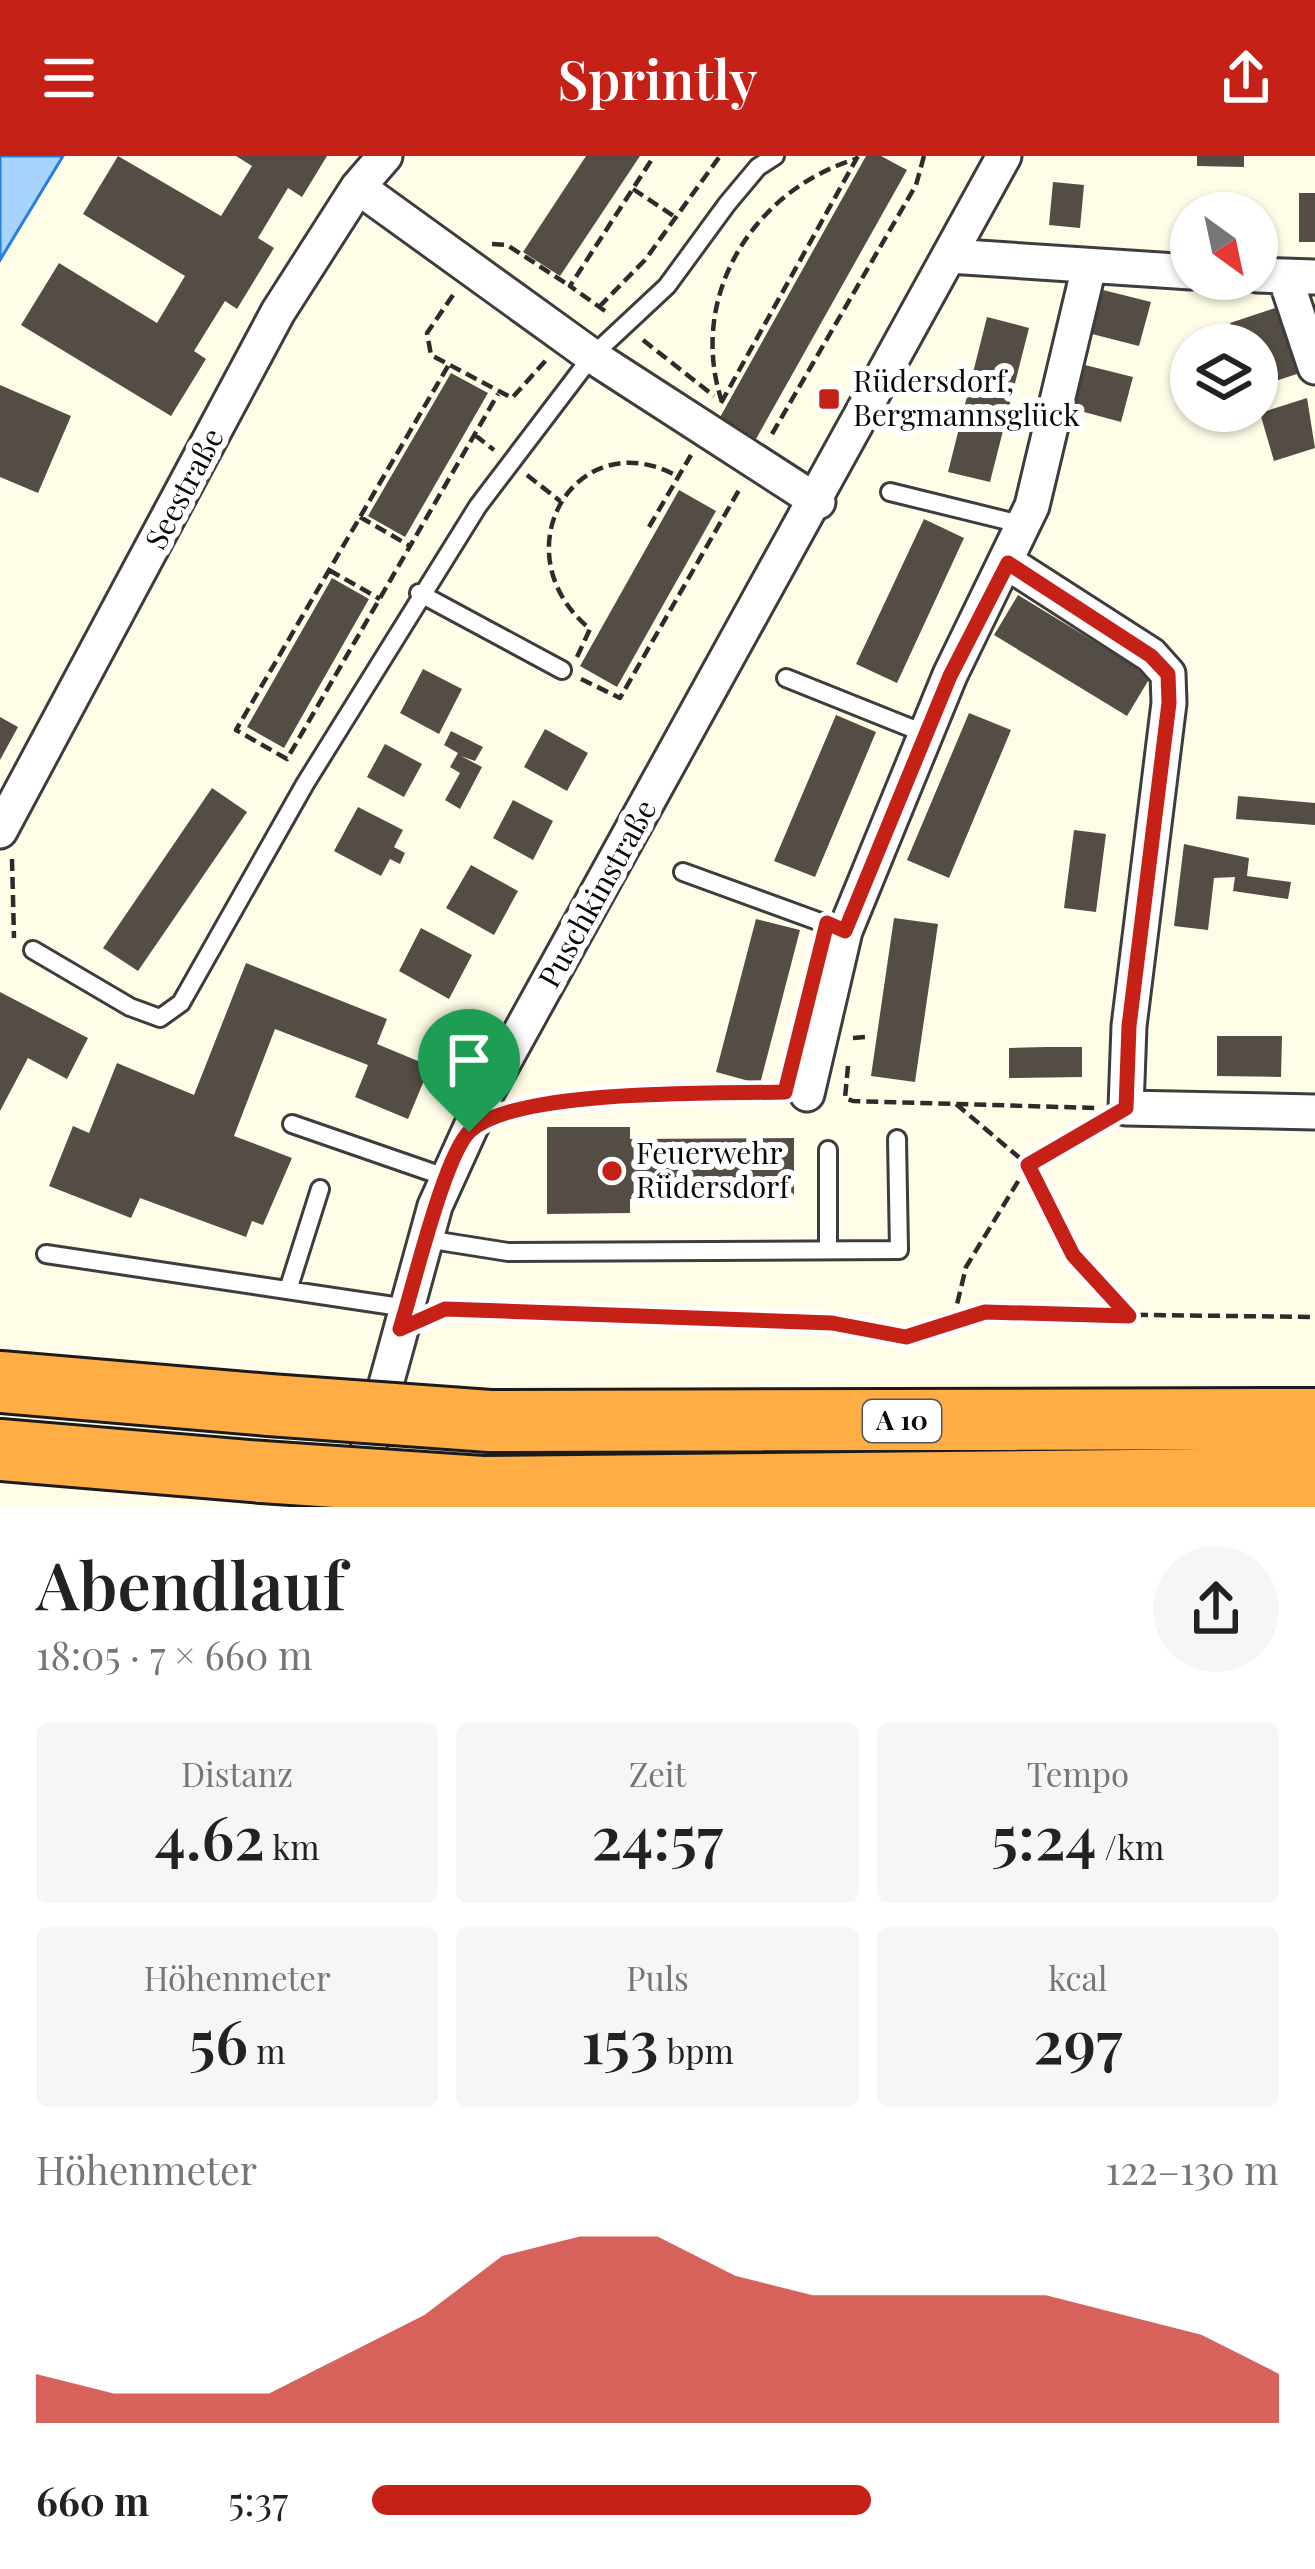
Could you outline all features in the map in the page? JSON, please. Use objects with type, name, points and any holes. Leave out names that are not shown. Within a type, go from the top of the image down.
[{"type":"highway","name":"A 10","points":[[0,1382],[490,1421],[1315,1419]]},
{"type":"highway","name":"A 10","points":[[0,1450],[482,1487],[1315,1478]]},
{"type":"street","name":"Seestraße","points":[[6,842],[278,312],[358,187],[385,156]]},
{"type":"street","name":"Puschkinstraße","points":[[352,1507],[426,1239],[469,1132],[1004,156]]},
{"type":"street","points":[[358,187],[592,356],[714,416],[755,462],[818,502]]},
{"type":"street","points":[[949,256],[1170,271]]},
{"type":"street","points":[[796,1093],[845,931],[926,734],[1024,525],[1056,418],[1089,267]]},
{"type":"street","points":[[1286,276],[1315,367]]},
{"type":"street","points":[[1008,563],[1151,656],[1168,674],[1169,703],[1129,1026],[1126,1108],[1315,1112]]},
{"type":"lane","points":[[34,950],[130,1007],[160,1018],[181,1003],[419,593],[518,449],[592,356],[667,286],[747,179],[775,156]]},
{"type":"lane","points":[[890,492],[1024,525]]},
{"type":"lane","points":[[419,593],[562,670]]},
{"type":"lane","points":[[786,678],[926,734]]},
{"type":"lane","points":[[683,872],[845,931]]},
{"type":"lane","points":[[292,1124],[448,1178]]},
{"type":"lane","points":[[426,1239],[508,1252],[899,1250],[897,1139]]},
{"type":"lane","points":[[828,1150],[829,1250]]},
{"type":"lane","points":[[288,1291],[320,1189]]},
{"type":"lane","points":[[46,1254],[288,1291],[404,1319]]},
{"type":"path","points":[[599,307],[645,260],[720,156]]},
{"type":"path","points":[[679,476],[642,463],[597,470],[560,501],[548,529],[550,576],[562,601],[590,629],[578,656],[562,670],[620,698],[916,185],[924,156]]},
{"type":"path","points":[[714,416],[712,342],[733,256],[752,228],[795,187],[858,158]]},
{"type":"path","points":[[649,527],[858,158]]},
{"type":"path","points":[[448,366],[236,730],[287,759],[498,394]]},
{"type":"path","points":[[360,517],[410,546]]},
{"type":"path","points":[[329,571],[380,599]]},
{"type":"path","points":[[6,842],[14,940]]},
{"type":"path","points":[[844,1022],[854,1037],[845,1098],[1126,1108]]},
{"type":"path","points":[[854,1037],[866,1037]]},
{"type":"path","points":[[469,1132],[517,1107],[796,1093]]},
{"type":"path","points":[[956,1104],[1028,1165],[1073,1255],[1129,1316]]},
{"type":"path","points":[[953,1323],[967,1267],[1028,1165],[1126,1108]]},
{"type":"path","points":[[404,1319],[445,1309],[832,1323],[906,1337],[985,1312],[1315,1317]]},
{"type":"water","points":[[0,156],[63,156],[0,260]]},
{"type":"building","points":[[118,156],[221,216],[252,166],[236,156],[327,156],[302,197],[288,188],[258,238],[274,248],[237,309],[225,301],[194,351],[206,359],[171,416],[21,325],[59,263],[157,323],[185,276],[83,214]]},
{"type":"building","points":[[586,156],[640,156],[560,276],[523,252]]},
{"type":"building","points":[[866,156],[881,156],[907,170],[756,439],[719,419]]},
{"type":"building","points":[[1197,156],[1244,156],[1244,167],[1197,166]]},
{"type":"building","points":[[1053,182],[1084,185],[1080,228],[1049,225]]},
{"type":"building","points":[[1299,193],[1315,193],[1315,242],[1299,242]]},
{"type":"building","points":[[1103,290],[1151,302],[1139,346],[1092,334]]},
{"type":"building","points":[[1278,307],[1300,373],[1278,380],[1278,324],[1230,323]]},
{"type":"building","points":[[987,317],[1029,328],[990,482],[948,472]]},
{"type":"building","points":[[1085,365],[1133,377],[1121,422],[1073,409]]},
{"type":"building","points":[[451,373],[488,393],[405,537],[368,516]]},
{"type":"building","points":[[0,385],[71,416],[38,493],[0,477]]},
{"type":"building","points":[[1307,398],[1315,448],[1274,461],[1266,432],[1278,432],[1278,407]]},
{"type":"building","points":[[679,490],[716,511],[617,687],[580,666]]},
{"type":"building","points":[[924,519],[964,538],[897,683],[856,664]]},
{"type":"building","points":[[332,578],[369,599],[284,748],[247,727]]},
{"type":"building","points":[[1018,595],[1151,676],[1127,716],[994,635]]},
{"type":"building","points":[[423,669],[462,689],[439,734],[400,713]]},
{"type":"building","points":[[969,713],[1011,730],[949,878],[907,860]]},
{"type":"building","points":[[836,715],[876,732],[815,877],[774,861]]},
{"type":"building","points":[[0,717],[18,727],[0,760]]},
{"type":"building","points":[[545,729],[588,753],[567,791],[524,767]]},
{"type":"building","points":[[451,731],[483,747],[475,761],[461,756],[482,767],[460,809],[445,800],[460,773],[450,767],[458,753],[444,745]]},
{"type":"building","points":[[385,744],[422,764],[404,797],[367,777]]},
{"type":"building","points":[[212,788],[247,812],[138,971],[103,948]]},
{"type":"building","points":[[1238,796],[1315,803],[1315,825],[1236,819]]},
{"type":"building","points":[[513,800],[553,821],[533,860],[493,838]]},
{"type":"building","points":[[358,807],[403,830],[394,847],[405,853],[400,864],[390,859],[381,876],[334,851]]},
{"type":"building","points":[[1074,830],[1106,834],[1096,912],[1064,908]]},
{"type":"building","points":[[1184,844],[1249,858],[1247,876],[1291,882],[1288,899],[1233,891],[1235,877],[1214,878],[1208,930],[1174,926]]},
{"type":"building","points":[[471,865],[518,891],[494,935],[446,908]]},
{"type":"building","points":[[894,918],[938,924],[915,1082],[871,1076]]},
{"type":"building","points":[[756,919],[800,930],[760,1084],[716,1072]]},
{"type":"building","points":[[421,928],[472,955],[449,999],[399,971]]},
{"type":"building","points":[[246,963],[387,1019],[377,1044],[430,1066],[408,1119],[355,1097],[368,1065],[275,1029],[234,1136],[292,1158],[263,1225],[252,1221],[246,1237],[140,1198],[131,1218],[49,1186],[73,1126],[89,1133],[117,1063],[194,1095]]},
{"type":"building","points":[[0,992],[88,1038],[67,1079],[28,1058],[0,1111]]},
{"type":"building","points":[[1217,1036],[1282,1036],[1281,1077],[1217,1076]]},
{"type":"building","points":[[1082,1047],[1082,1077],[1009,1078],[1009,1048]]},
{"type":"building","points":[[547,1127],[630,1127],[630,1139],[794,1138],[794,1198],[630,1199],[630,1213],[547,1214]]},
{"type":"place","name":"Rüdersdorf, Bergmannsglück","points":[[829,399]]},
{"type":"place","name":"Feuerwehr Rüdersdorf","points":[[612,1171]]},
{"type":"route","points":[[1008,563],[1151,656],[1168,674],[1169,703],[1129,1026],[1126,1108],[1111,1121],[1071,1137],[1028,1165],[1073,1255],[1129,1316],[985,1312],[906,1337],[832,1323],[445,1309],[400,1329],[435,1206],[469,1132],[517,1107],[785,1092],[827,923],[845,931],[950,676],[1008,563]]}]
